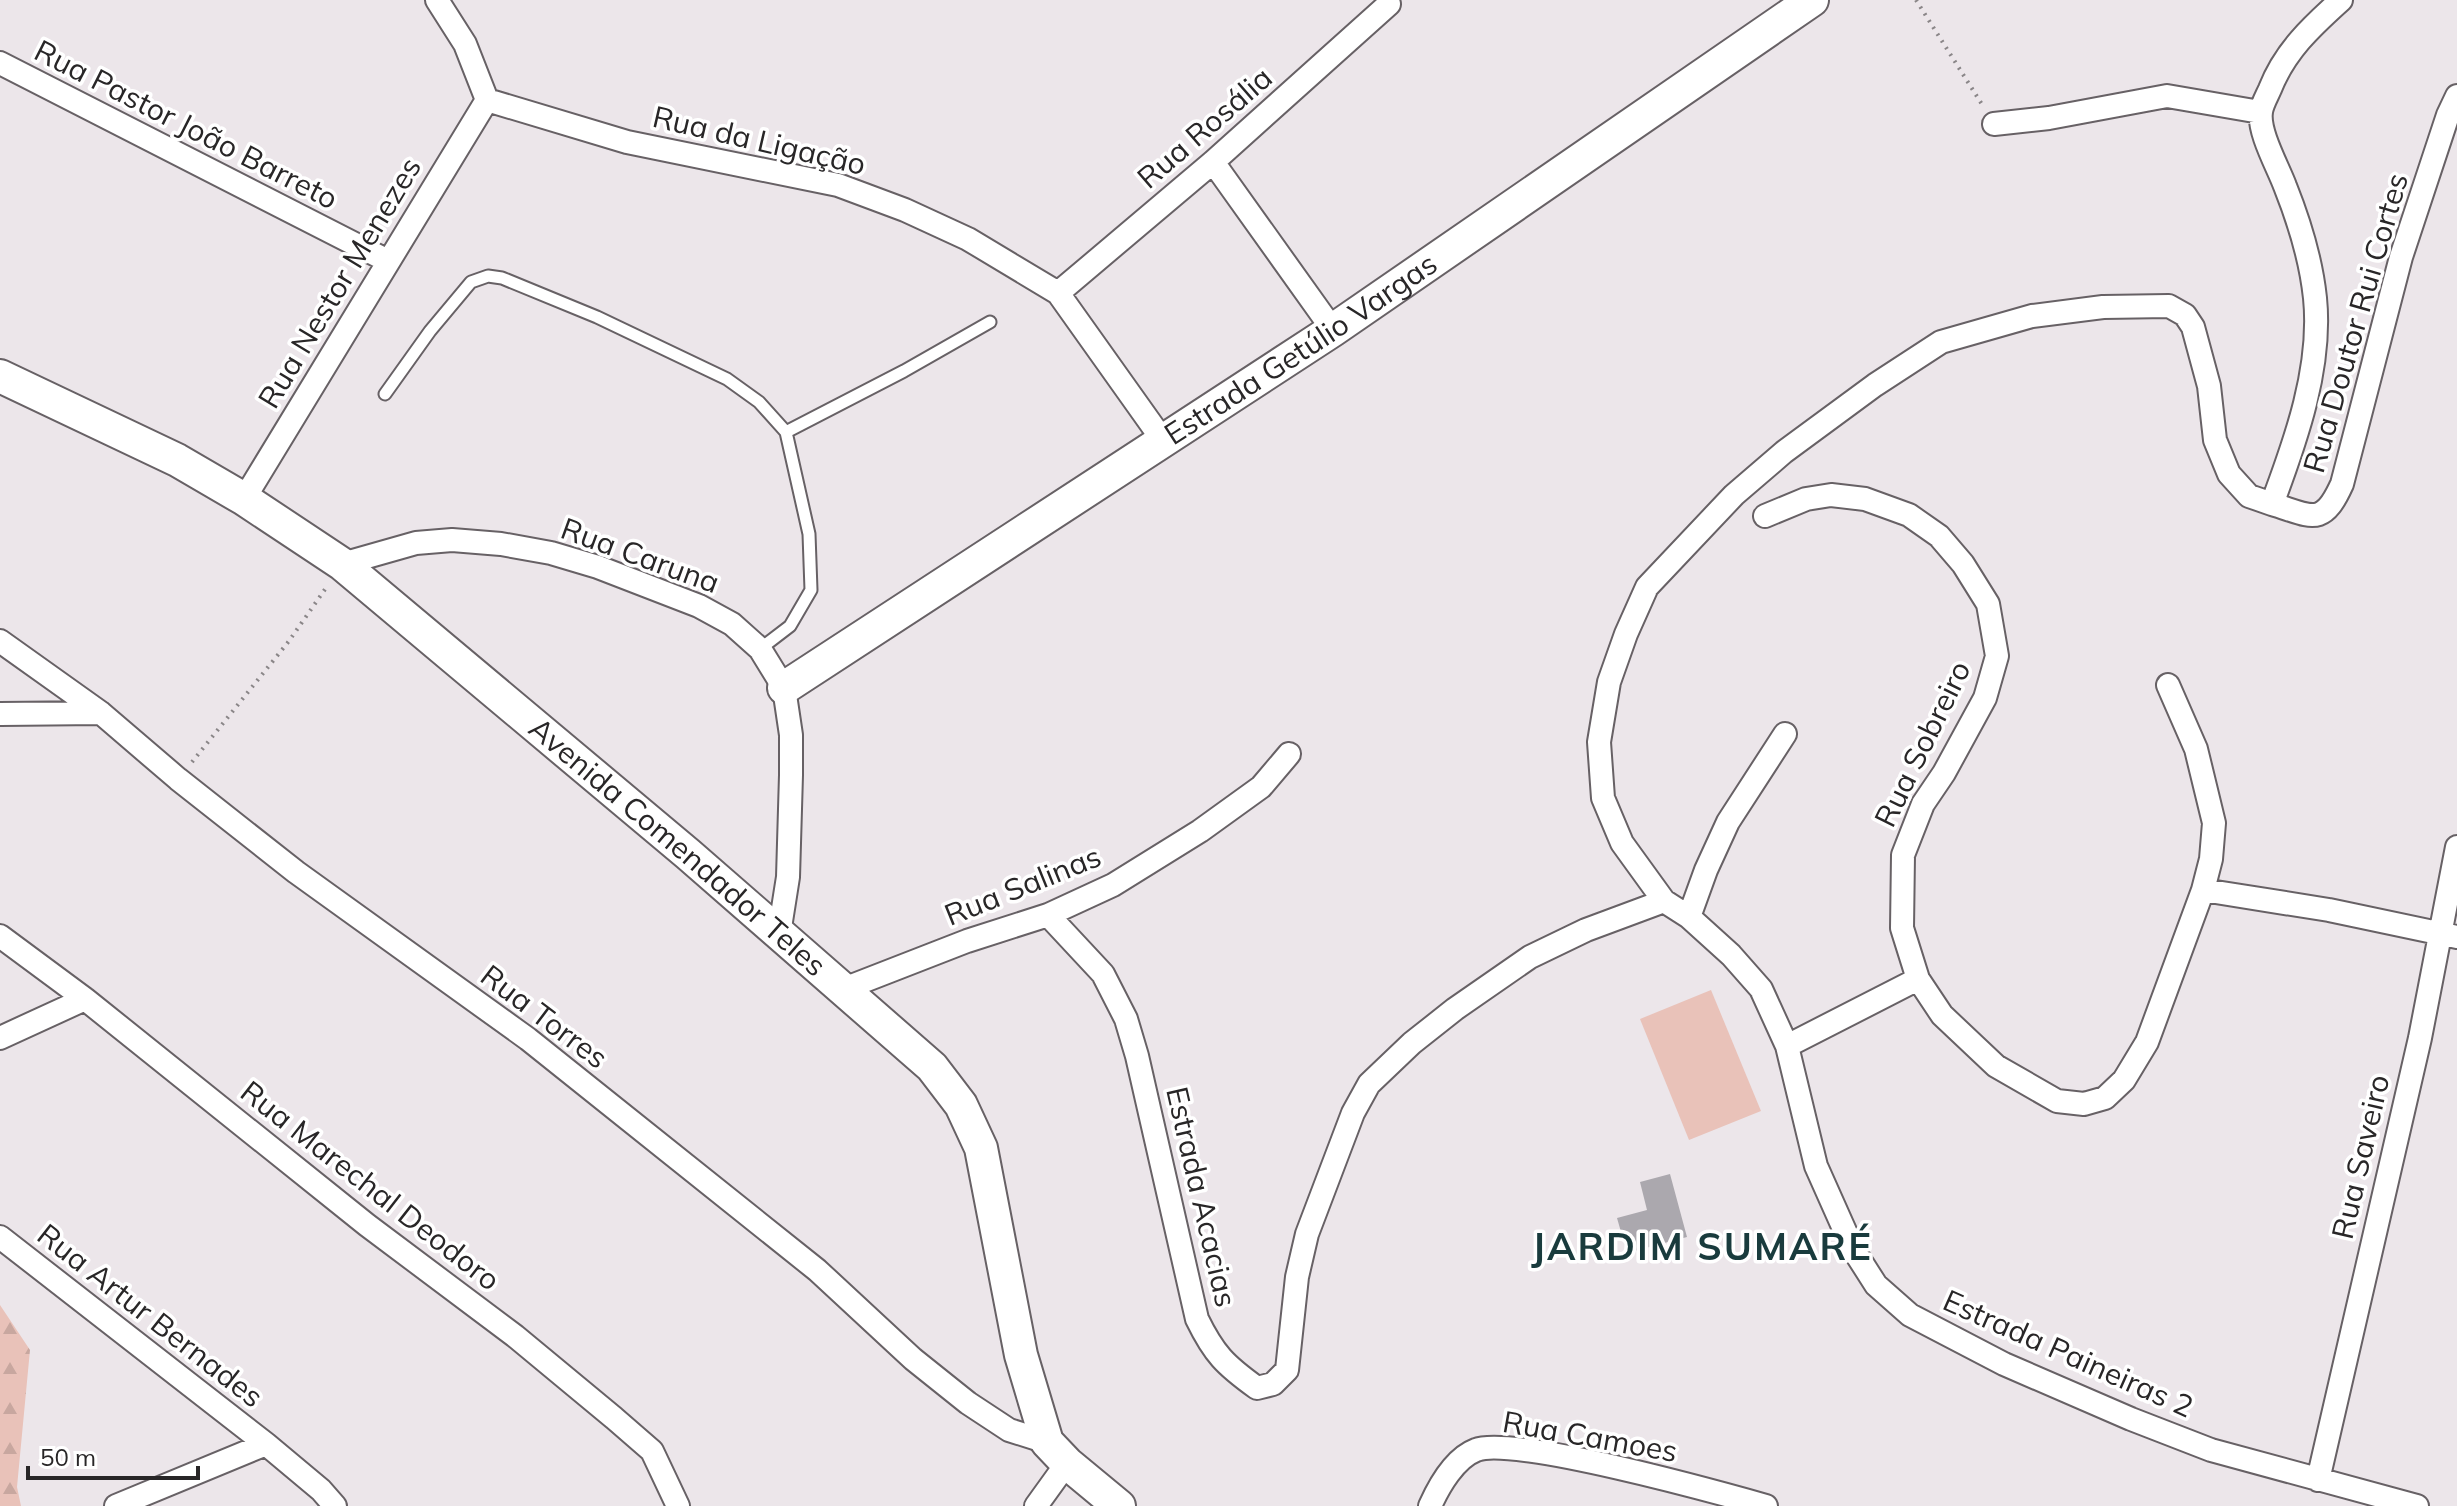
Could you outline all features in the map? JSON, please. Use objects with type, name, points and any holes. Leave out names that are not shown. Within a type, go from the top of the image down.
[{"type":"main road","name":"Estrada Getúlio Vargas","points":[[784,688],[1333,330],[1812,0]]},
{"type":"main road","name":"Avenida Comendador Teles","points":[[0,376],[177,460],[244,499],[342,564],[932,1067],[961,1105],[981,1148],[1021,1355],[1057,1453]]},
{"type":"main road","points":[[1057,1453],[1119,1506]]},
{"type":"street","points":[[437,0],[465,44],[487,100]]},
{"type":"street","points":[[2272,504],[2300,420],[2316,344],[2315,299],[2309,261],[2287,189],[2266,140],[2260,112],[2279,65],[2302,35],[2341,0]]},
{"type":"street","name":"Rua Rosália","points":[[1058,293],[1213,162],[1389,4]]},
{"type":"street","name":"Rua Pastor João Barreto","points":[[0,63],[388,261]]},
{"type":"street","points":[[1994,124],[2049,118],[2167,96],[2260,112]]},
{"type":"street","name":"Rua Doutor Rui Cortes","points":[[2272,504],[2312,516],[2321,515],[2334,502],[2342,484],[2401,257],[2457,96]]},
{"type":"street","name":"Rua Nestor Menezes","points":[[244,499],[487,100]]},
{"type":"street","name":"Rua da Ligação","points":[[487,100],[627,142],[838,185],[905,210],[968,239],[1058,293],[1164,442]]},
{"type":"street","points":[[1213,162],[1333,330]]},
{"type":"street","name":"Estrada Paineiras 2","points":[[2272,504],[2249,496],[2229,474],[2215,440],[2209,386],[2193,327],[2185,315],[2169,306],[2103,307],[2032,316],[1941,342],[1875,385],[1784,452],[1734,495],[1647,587],[1609,682],[1599,742],[1603,798],[1622,843],[1664,901],[1689,917],[1731,955],[1761,989],[1787,1046],[1816,1166],[1853,1249],[1876,1285],[1910,1315],[2004,1364],[2211,1450],[2417,1506]]},
{"type":"street","name":"Rua Sobreiro","points":[[1765,516],[1806,499],[1831,495],[1865,499],[1909,515],[1939,536],[1963,564],[1988,604],[1997,656],[1985,698],[1944,773],[1923,804],[1903,855],[1902,928],[1918,979],[1942,1015],[1996,1066],[2057,1101],[2084,1104],[2105,1098],[2124,1080],[2147,1042],[2203,890],[2211,859],[2214,823],[2196,749],[2168,685]]},
{"type":"street","name":"Rua Caruna","points":[[342,564],[416,543],[452,540],[501,544],[551,553],[598,567],[699,606],[732,624],[760,649],[784,688],[791,735],[791,775],[788,877],[779,934]]},
{"type":"street","name":"Rua Torres","points":[[0,641],[101,713],[178,779],[296,872],[540,1048],[817,1270],[913,1359],[968,1403],[1009,1430],[1057,1453]]},
{"type":"street","points":[[0,714],[101,713]]},
{"type":"street","points":[[1689,917],[1728,822],[1785,734]]},
{"type":"street","name":"Rua Salinas","points":[[841,990],[967,941],[1048,915],[1113,885],[1200,831],[1261,787],[1289,754]]},
{"type":"street","name":"Rua Saveiro","points":[[2318,1480],[2449,935],[2457,847]]},
{"type":"street","points":[[2203,890],[2329,910],[2449,935]]},
{"type":"street","name":"Estrada Acacias","points":[[1048,915],[1103,974],[1116,996],[1137,1056],[1197,1319],[1211,1348],[1230,1368],[1257,1388],[1273,1384],[1287,1370],[1297,1277],[1307,1234],[1353,1113],[1369,1084],[1412,1043],[1455,1009],[1530,957],[1586,930],[1664,901]]},
{"type":"street","name":"Rua Marechal Deodoro","points":[[0,936],[85,999],[367,1225],[515,1336],[614,1418],[652,1451],[678,1506]]},
{"type":"street","points":[[1787,1046],[1885,999],[1918,979]]},
{"type":"street","points":[[0,1038],[85,999]]},
{"type":"street","name":"Rua Artur Bernades","points":[[0,1237],[266,1444],[321,1490],[335,1506]]},
{"type":"street","points":[[116,1506],[266,1444]]},
{"type":"street","name":"Rua Camoes","points":[[1430,1506],[1448,1472],[1477,1449],[1516,1448],[1684,1483],[1766,1506]]},
{"type":"street","points":[[1036,1506],[1057,1453]]},
{"type":"lane","points":[[385,394],[430,331],[471,282],[488,276],[502,278],[597,317],[727,379],[759,402],[786,432],[809,534],[811,590],[790,626],[760,649]]},
{"type":"lane","points":[[786,432],[990,322]]},
{"type":"path","points":[[1916,0],[1994,124]]},
{"type":"path","points":[[178,779],[289,641],[342,564]]},
{"type":"green space","points":[[1711,990],[1761,1111],[1689,1140],[1640,1019]]},
{"type":"green space","points":[[0,1305],[30,1350],[17,1487],[21,1506],[0,1506]]},
{"type":"building","points":[[1670,1174],[1687,1237],[1627,1253],[1617,1218],[1647,1210],[1640,1182]]},
{"type":"district","name":"JARDIM SUMARÉ","points":[[1702,1247]]}]
